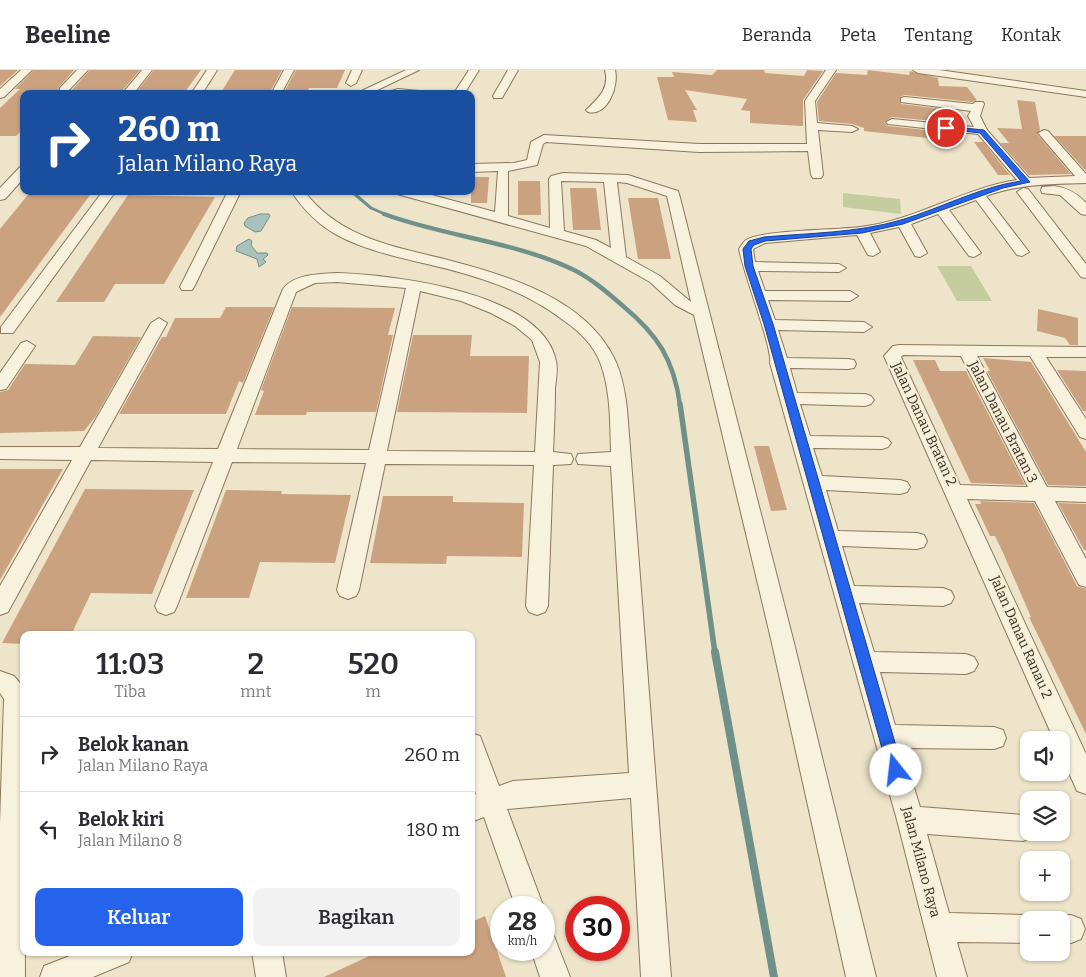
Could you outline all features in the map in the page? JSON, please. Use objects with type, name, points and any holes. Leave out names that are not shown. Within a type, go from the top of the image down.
[{"type":"street","points":[[0,95],[27,70]]},
{"type":"street","points":[[64,90],[83,70]]},
{"type":"street","points":[[130,90],[147,70]]},
{"type":"street","points":[[199,90],[212,70]]},
{"type":"street","points":[[209,90],[223,70]]},
{"type":"street","points":[[278,90],[289,70]]},
{"type":"street","points":[[351,83],[356,70]]},
{"type":"street","points":[[369,90],[414,70]]},
{"type":"street","points":[[461,90],[474,70]]},
{"type":"street","points":[[498,96],[513,70]]},
{"type":"street","points":[[592,110],[603,103],[611,86],[610,70]]},
{"type":"street","points":[[824,70],[830,70]]},
{"type":"street","points":[[818,175],[813,147],[810,101],[830,70]]},
{"type":"street","points":[[918,70],[1086,94]]},
{"type":"street","points":[[905,100],[978,106],[974,116],[982,131],[1086,274]]},
{"type":"street","points":[[892,122],[982,131]]},
{"type":"street","points":[[812,126],[852,129]]},
{"type":"street","points":[[1044,133],[1085,180]]},
{"type":"street","points":[[475,168],[514,167],[533,162],[537,142],[544,138],[700,148],[813,147]]},
{"type":"street","points":[[501,218],[503,173]]},
{"type":"street","points":[[0,177],[20,175]]},
{"type":"street","points":[[0,196],[20,176]]},
{"type":"street","points":[[557,232],[555,179],[563,177],[628,179],[673,194],[782,639],[861,977]]},
{"type":"street","points":[[610,177],[619,257]]},
{"type":"street","name":"Jalan Milano Raya","points":[[952,977],[910,820],[778,363],[769,324],[749,266],[746,249],[751,243],[764,239],[862,231],[903,222],[987,191],[1085,180]]},
{"type":"street","points":[[1024,187],[1056,189],[1071,194],[1086,211]]},
{"type":"street","points":[[987,191],[1022,252]]},
{"type":"street","points":[[7,330],[107,195]]},
{"type":"street","points":[[187,288],[233,195]]},
{"type":"street","points":[[300,195],[307,207],[318,217],[349,236],[382,248],[519,287],[552,302],[590,334],[608,361],[619,401],[620,458],[656,977]]},
{"type":"street","points":[[433,195],[449,197],[501,218],[591,243],[619,257],[655,279],[680,302],[701,313]]},
{"type":"street","points":[[941,208],[974,253]]},
{"type":"street","points":[[903,222],[920,253]]},
{"type":"street","points":[[862,231],[873,252]]},
{"type":"street","points":[[749,266],[839,268]]},
{"type":"street","points":[[166,606],[290,289],[314,279],[336,277],[369,278],[414,284],[493,309],[520,322],[539,338],[548,362],[542,459],[537,606]]},
{"type":"street","points":[[348,590],[414,284]]},
{"type":"street","points":[[760,295],[850,296]]},
{"type":"street","points":[[0,606],[87,455],[159,323]]},
{"type":"street","points":[[769,324],[864,327]]},
{"type":"street","points":[[0,385],[28,346]]},
{"type":"street","name":"Jalan Danau Bratan 2","points":[[955,492],[892,356],[899,350],[966,350]]},
{"type":"street","points":[[966,350],[1086,352]]},
{"type":"street","name":"Jalan Danau Bratan 3","points":[[966,350],[1086,579]]},
{"type":"street","points":[[1035,352],[1086,433]]},
{"type":"street","points":[[778,363],[848,364]]},
{"type":"street","points":[[789,398],[865,400]]},
{"type":"street","points":[[801,442],[882,443]]},
{"type":"street","points":[[0,453],[564,459]]},
{"type":"street","points":[[585,459],[620,458]]},
{"type":"street","points":[[813,483],[900,487]]},
{"type":"street","points":[[955,492],[1086,496]]},
{"type":"street","name":"Jalan Danau Ranau 2","points":[[955,492],[1086,782]]},
{"type":"street","points":[[829,538],[917,541]]},
{"type":"street","points":[[845,594],[943,597]]},
{"type":"street","points":[[864,662],[966,664]]},
{"type":"street","points":[[0,681],[6,683],[16,696],[10,977]]},
{"type":"street","points":[[886,736],[994,738]]},
{"type":"street","points":[[475,766],[482,805],[524,896]]},
{"type":"street","points":[[482,805],[513,794],[642,785]]},
{"type":"street","points":[[910,820],[1020,828]]},
{"type":"street","points":[[939,927],[1020,929]]},
{"type":"street","points":[[55,977],[109,956]]},
{"type":"street","points":[[268,956],[271,977]]},
{"type":"street","points":[[549,961],[555,977]]},
{"type":"green space","points":[[843,193],[900,199],[901,214],[843,207]]},
{"type":"green space","points":[[937,266],[971,266],[992,301],[957,301]]},
{"type":"water","points":[[260,214],[269,214],[270,216],[261,231],[255,232],[245,226],[244,223],[248,218]]},
{"type":"water","points":[[249,239],[252,241],[251,245],[257,253],[267,253],[268,255],[263,259],[266,262],[259,267],[257,259],[236,251],[237,246]]},
{"type":"building","points":[[0,70],[18,70],[0,86]]},
{"type":"building","points":[[34,70],[74,70],[59,90],[20,90],[20,132],[16,136],[0,136],[0,108],[20,89],[15,89]]},
{"type":"building","points":[[90,70],[140,70],[123,90],[72,90]]},
{"type":"building","points":[[154,70],[201,70],[186,90],[138,90]]},
{"type":"building","points":[[235,70],[282,70],[271,90],[222,90]]},
{"type":"building","points":[[296,70],[345,70],[337,88],[285,90]]},
{"type":"building","points":[[717,70],[764,70],[765,73],[804,76],[807,70],[823,71],[803,100],[803,126],[750,123],[750,111],[741,110],[747,99],[685,90],[697,110],[693,110],[697,122],[668,120],[657,77],[674,77],[672,72],[712,75]]},
{"type":"building","points":[[868,70],[909,75],[910,71],[938,78],[939,86],[967,87],[977,100],[972,102],[905,95],[900,97],[901,104],[942,109],[944,122],[892,117],[884,122],[888,126],[945,132],[946,140],[864,131],[864,128],[852,124],[819,121],[817,102],[836,73],[867,75]]},
{"type":"building","points":[[1017,100],[1035,102],[1040,130],[1037,134],[1071,174],[1029,175],[1000,143],[1009,143],[997,128],[1022,129]]},
{"type":"building","points":[[1054,136],[1086,136],[1086,171]]},
{"type":"building","points":[[974,142],[983,142],[1010,175],[998,175]]},
{"type":"building","points":[[475,177],[489,177],[487,203],[471,203],[471,195],[475,195]]},
{"type":"building","points":[[518,181],[540,181],[541,215],[518,215]]},
{"type":"building","points":[[570,188],[596,188],[601,230],[573,230]]},
{"type":"building","points":[[28,195],[90,195],[0,317],[0,229]]},
{"type":"building","points":[[128,195],[215,197],[164,284],[115,284],[104,302],[56,302]]},
{"type":"building","points":[[628,198],[658,198],[671,259],[638,259]]},
{"type":"building","points":[[226,307],[274,307],[243,383],[239,381],[226,414],[119,414],[162,337],[166,337],[175,318],[220,318]]},
{"type":"building","points":[[292,307],[395,308],[388,335],[393,335],[376,412],[307,412],[306,415],[255,415],[264,391],[261,390]]},
{"type":"building","points":[[1038,309],[1078,318],[1078,345],[1070,345],[1065,338],[1037,331]]},
{"type":"building","points":[[413,335],[472,335],[470,356],[529,356],[527,413],[397,412]]},
{"type":"building","points":[[93,336],[141,337],[96,416],[84,431],[0,433],[0,392],[8,390],[25,364],[75,365]]},
{"type":"building","points":[[983,358],[1031,362],[1086,452],[1086,486],[1048,485],[987,371],[990,371]]},
{"type":"building","points":[[913,360],[935,360],[940,371],[966,371],[1025,485],[971,483]]},
{"type":"building","points":[[1057,370],[1086,371],[1086,411],[1083,411]]},
{"type":"building","points":[[754,446],[769,446],[787,510],[771,511]]},
{"type":"building","points":[[0,469],[63,469],[0,580]]},
{"type":"building","points":[[85,489],[194,490],[152,594],[91,593],[73,631],[20,631],[20,644],[2,643]]},
{"type":"building","points":[[226,490],[282,491],[281,494],[351,495],[335,563],[260,562],[249,598],[186,598]]},
{"type":"building","points":[[383,496],[453,496],[453,502],[524,503],[522,557],[447,556],[446,564],[370,563]]},
{"type":"building","points":[[980,501],[1034,503],[1077,586],[1086,589],[1086,734],[1029,617],[1031,617],[995,536],[990,536],[975,504],[981,504]]},
{"type":"building","points":[[1058,503],[1086,504],[1086,550],[1084,550]]},
{"type":"building","points":[[485,916],[490,931],[490,961],[500,961],[506,977],[324,977],[369,956],[475,956],[475,920]]},
{"type":"waterway","points":[[356,195],[371,208],[387,215]]},
{"type":"waterway","points":[[387,215],[528,252],[574,270],[587,278],[606,291],[646,327],[655,338],[669,362],[680,405]]},
{"type":"waterway","points":[[680,404],[715,653]]},
{"type":"waterway","points":[[715,652],[774,977]]},
{"type":"route","points":[[896,770],[778,363],[769,324],[749,266],[746,249],[751,243],[764,239],[862,231],[903,222],[1001,186],[1026,182],[982,131],[946,128]]}]
